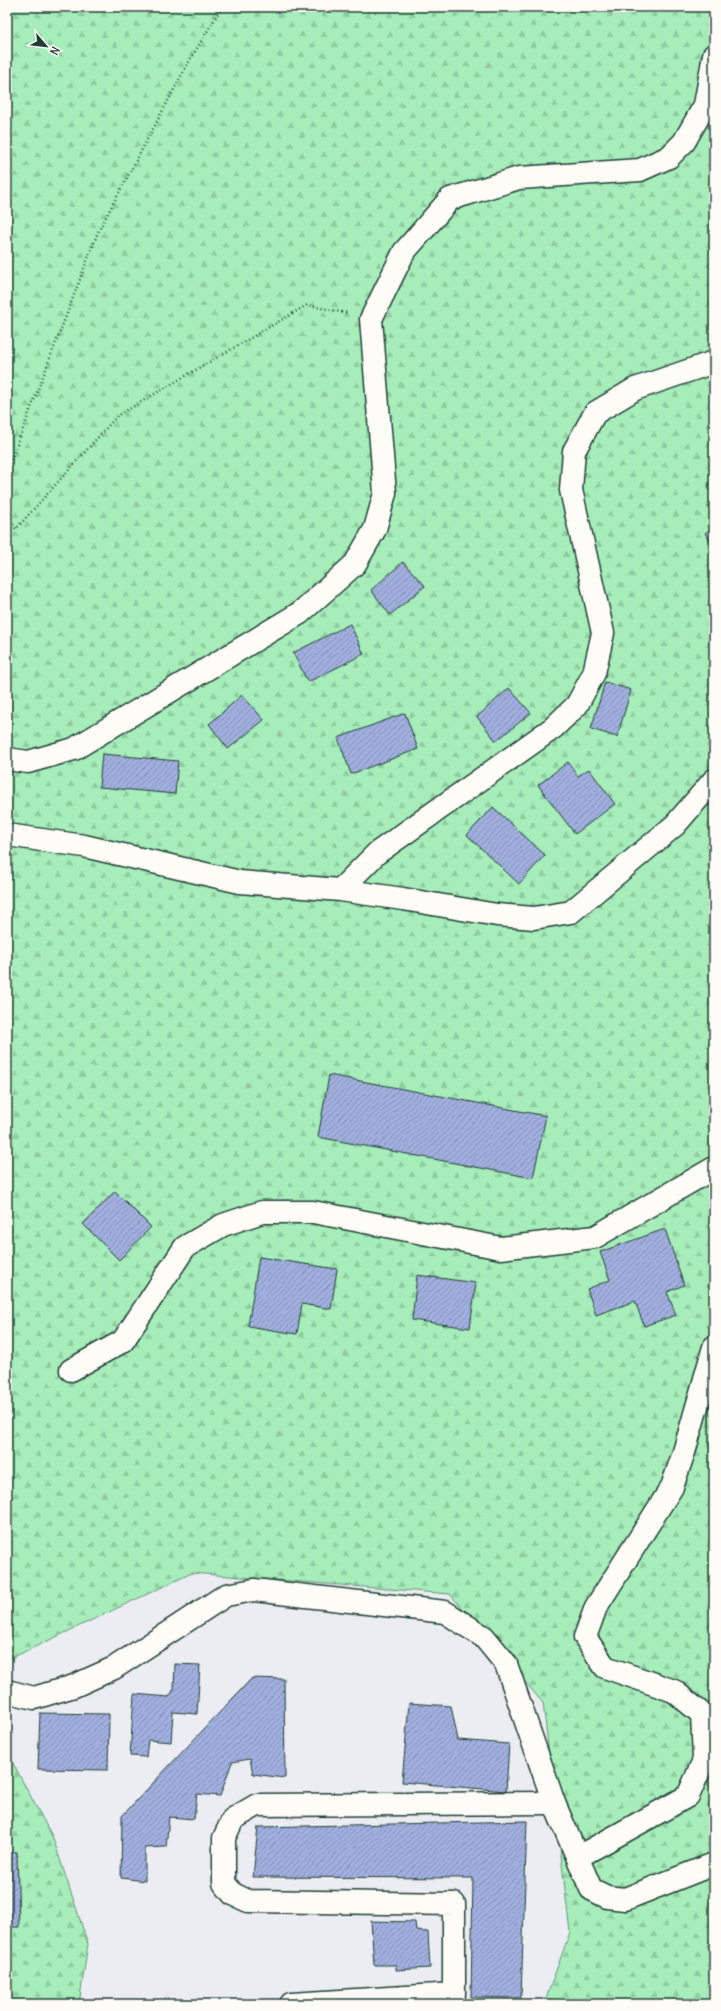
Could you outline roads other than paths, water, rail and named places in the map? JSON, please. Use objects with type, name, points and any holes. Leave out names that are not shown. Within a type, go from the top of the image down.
[{"type":"street","points":[[7,759],[28,762],[74,749],[300,613],[354,564],[375,529],[385,493],[371,319],[404,252],[450,199],[519,178],[640,170],[669,157],[684,142],[705,105],[714,55]]},
{"type":"street","points":[[340,890],[377,853],[553,728],[577,705],[594,673],[603,632],[571,490],[574,451],[594,412],[635,388],[714,362]]},
{"type":"street","points":[[7,835],[84,846],[240,882],[340,890],[534,918],[571,912],[675,825],[714,780]]},
{"type":"street","points":[[71,1370],[124,1340],[185,1247],[222,1225],[262,1212],[313,1212],[501,1248],[595,1237],[714,1168]]},
{"type":"street","points":[[578,1857],[688,1796],[704,1760],[702,1714],[674,1691],[604,1666],[585,1637],[596,1606],[672,1487],[684,1452],[714,1347]]},
{"type":"street","points":[[7,1691],[34,1698],[74,1686],[114,1668],[226,1595],[254,1590],[445,1612],[484,1637],[506,1664],[554,1803],[591,1889],[608,1897],[625,1899],[714,1864]]},
{"type":"street","points":[[291,2004],[454,1994],[454,1904],[248,1901],[233,1894],[224,1883],[224,1838],[233,1819],[257,1805],[554,1803]]}]
